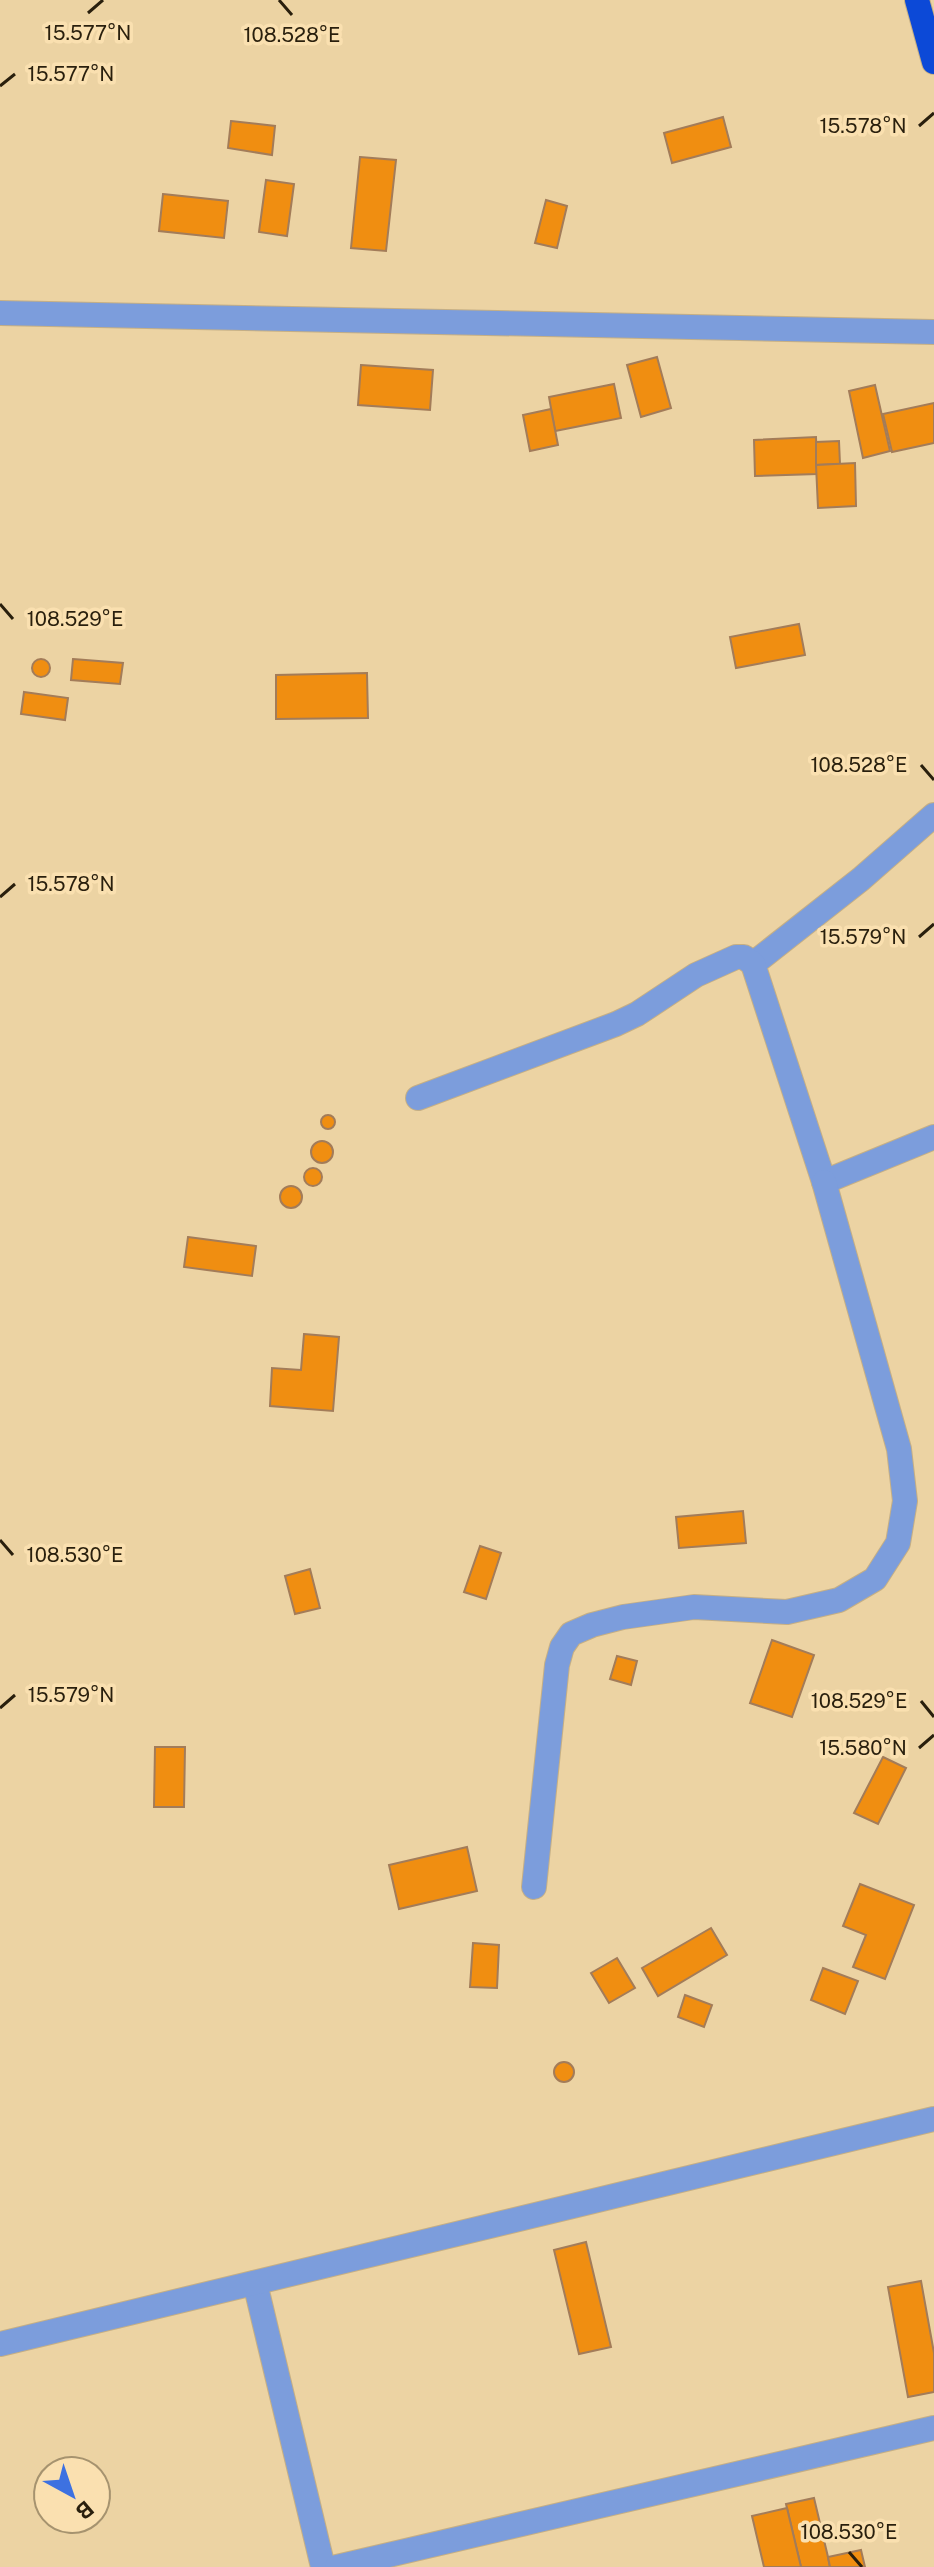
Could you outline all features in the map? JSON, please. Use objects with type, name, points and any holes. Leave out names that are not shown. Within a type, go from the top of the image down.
[{"type":"highway","points":[[917,0],[934,62]]},
{"type":"street","points":[[0,313],[934,332]]},
{"type":"street","points":[[753,964],[861,879],[934,815]]},
{"type":"street","points":[[418,1098],[616,1024],[637,1014],[696,975],[736,957],[744,957],[753,964],[824,1182],[899,1449],[905,1501],[898,1543],[875,1579],[839,1600],[787,1612],[721,1607],[665,1610],[623,1617],[571,1634],[562,1647],[557,1665],[534,1887]]},
{"type":"street","points":[[824,1182],[934,1137]]},
{"type":"street","points":[[0,2344],[934,2119]]},
{"type":"street","points":[[255,2283],[323,2567]]},
{"type":"street","points":[[337,2567],[934,2428]]},
{"type":"building","points":[[723,117],[731,147],[672,163],[664,133]]},
{"type":"building","points":[[231,121],[275,126],[272,155],[228,148]]},
{"type":"building","points":[[360,157],[396,160],[386,251],[351,248]]},
{"type":"building","points":[[266,180],[294,184],[287,236],[259,232]]},
{"type":"building","points":[[163,194],[228,201],[224,238],[159,231]]},
{"type":"building","points":[[546,200],[567,206],[557,248],[535,243]]},
{"type":"building","points":[[657,357],[671,408],[641,417],[627,365]]},
{"type":"building","points":[[361,365],[433,370],[430,410],[358,405]]},
{"type":"building","points":[[614,384],[621,418],[555,431],[549,397]]},
{"type":"building","points":[[875,385],[890,451],[863,458],[849,391]]},
{"type":"building","points":[[934,403],[934,443],[892,452],[883,414]]},
{"type":"building","points":[[551,409],[558,445],[530,451],[523,415]]},
{"type":"building","points":[[816,437],[817,474],[755,476],[754,440]]},
{"type":"building","points":[[839,441],[840,464],[816,465],[816,442]]},
{"type":"building","points":[[855,463],[856,506],[818,508],[816,465]]},
{"type":"building","points":[[799,624],[805,655],[736,668],[730,637]]},
{"type":"building","points":[[41,659],[50,668],[41,677],[32,668]]},
{"type":"building","points":[[73,659],[123,663],[120,684],[71,680]]},
{"type":"building","points":[[367,673],[368,718],[276,719],[276,675]]},
{"type":"building","points":[[24,692],[68,698],[65,720],[21,714]]},
{"type":"building","points":[[328,1115],[335,1122],[328,1129],[321,1122]]},
{"type":"building","points":[[322,1141],[333,1152],[322,1163],[311,1152]]},
{"type":"building","points":[[313,1168],[322,1177],[313,1186],[304,1177]]},
{"type":"building","points":[[291,1186],[299,1189],[302,1197],[299,1205],[291,1208],[283,1205],[280,1197],[283,1189]]},
{"type":"building","points":[[188,1237],[256,1246],[252,1276],[184,1267]]},
{"type":"building","points":[[304,1334],[339,1337],[333,1411],[270,1406],[272,1368],[301,1370]]},
{"type":"building","points":[[743,1511],[746,1543],[679,1548],[676,1517]]},
{"type":"building","points":[[480,1546],[501,1553],[486,1599],[464,1592]]},
{"type":"building","points":[[310,1569],[320,1608],[295,1614],[285,1576]]},
{"type":"building","points":[[772,1640],[814,1655],[792,1717],[750,1703]]},
{"type":"building","points":[[617,1656],[637,1661],[631,1685],[610,1679]]},
{"type":"building","points":[[155,1747],[185,1747],[184,1807],[154,1807]]},
{"type":"building","points":[[883,1757],[906,1768],[878,1824],[854,1813]]},
{"type":"building","points":[[467,1847],[477,1891],[399,1909],[389,1865]]},
{"type":"building","points":[[860,1884],[914,1905],[885,1979],[853,1967],[866,1935],[843,1926]]},
{"type":"building","points":[[711,1928],[727,1955],[658,1996],[642,1968]]},
{"type":"building","points":[[473,1943],[499,1945],[497,1988],[470,1987]]},
{"type":"building","points":[[617,1958],[635,1988],[609,2003],[591,1973]]},
{"type":"building","points":[[823,1968],[858,1981],[845,2014],[811,2000]]},
{"type":"building","points":[[685,1995],[712,2005],[704,2027],[678,2017]]},
{"type":"building","points":[[564,2062],[571,2065],[574,2072],[571,2079],[564,2082],[557,2079],[554,2072],[557,2065]]},
{"type":"building","points":[[586,2242],[611,2347],[579,2354],[554,2250]]},
{"type":"building","points":[[921,2281],[934,2353],[934,2392],[908,2397],[888,2287]]},
{"type":"building","points":[[814,2498],[830,2567],[801,2567],[786,2504]]},
{"type":"building","points":[[787,2508],[801,2567],[764,2567],[752,2516]]},
{"type":"building","points":[[861,2550],[865,2567],[830,2567],[828,2557]]}]
